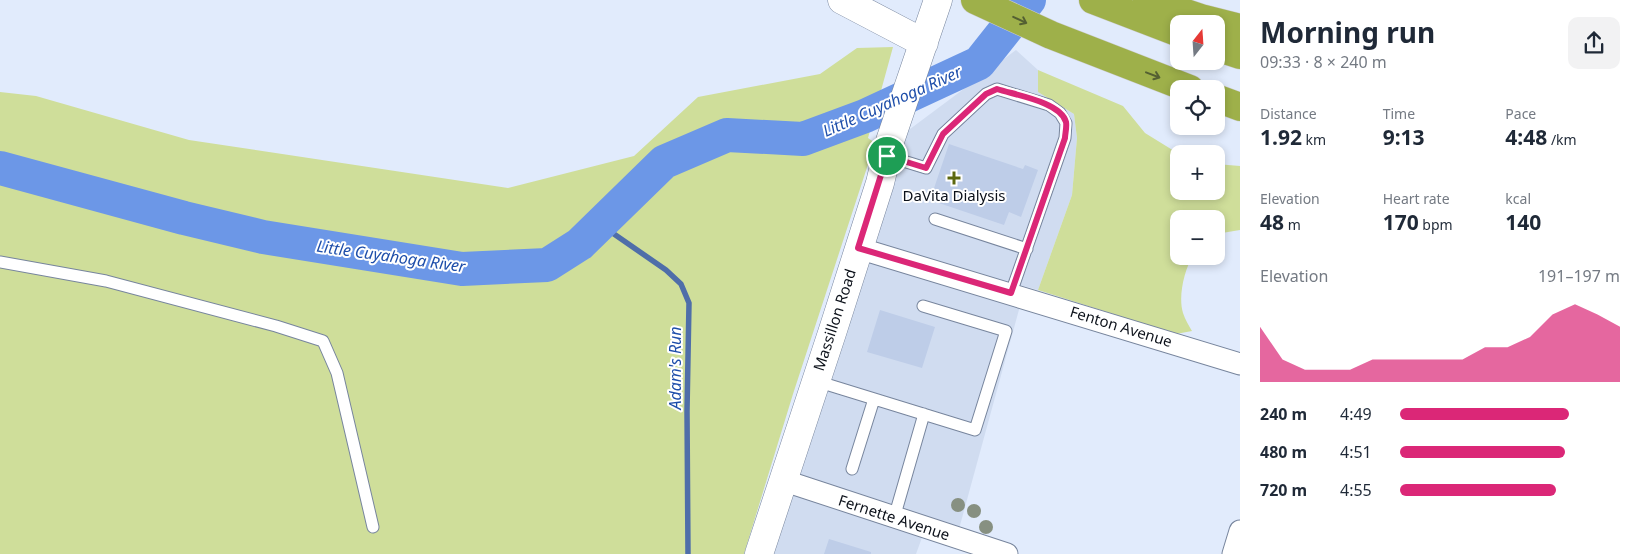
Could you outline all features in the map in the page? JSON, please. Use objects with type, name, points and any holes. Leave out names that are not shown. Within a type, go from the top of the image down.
[{"type":"highway","points":[[975,0],[1116,61],[1170,81]]},
{"type":"highway","points":[[1093,0],[1201,18],[1240,28]]},
{"type":"highway","points":[[1140,8],[1170,27]]},
{"type":"highway","points":[[1225,50],[1240,55]]},
{"type":"highway","points":[[1225,101],[1240,107]]},
{"type":"street","points":[[842,0],[924,43]]},
{"type":"street","name":"Massillon Road","points":[[759,554],[816,381],[888,149],[938,0]]},
{"type":"street","name":"Fenton Avenue","points":[[858,248],[1240,364]]},
{"type":"street","name":"Fernette Avenue","points":[[782,480],[1006,554]]},
{"type":"street","points":[[1233,554],[1240,531]]},
{"type":"lane","points":[[888,149],[926,168],[943,134],[986,94],[997,89],[1049,105],[1060,113],[1066,123],[1065,138],[1027,249],[1007,292]]},
{"type":"lane","points":[[935,219],[1027,249]]},
{"type":"lane","points":[[0,262],[106,281],[276,326],[323,342],[337,373],[373,527]]},
{"type":"lane","points":[[816,381],[975,430],[1006,332],[923,306]]},
{"type":"lane","points":[[852,469],[874,399]]},
{"type":"lane","points":[[894,518],[924,414]]},
{"type":"shaded area","points":[[1016,50],[1038,70],[1038,92],[1074,114],[1077,138],[1072,195],[1038,290],[868,243],[902,135]]},
{"type":"shaded area","points":[[860,253],[1020,306],[959,529],[788,478]]},
{"type":"shaded area","points":[[784,483],[924,532],[916,554],[762,554]]},
{"type":"green space","points":[[893,47],[868,138],[875,143],[793,394],[744,554],[0,554],[0,92],[36,96],[189,140],[508,188],[634,156],[698,97],[820,74],[857,48]]},
{"type":"green space","points":[[1038,70],[1123,106],[1145,133],[1170,148],[1170,200],[1225,200],[1225,165],[1240,166],[1240,230],[1225,232],[1225,210],[1170,210],[1170,265],[1189,265],[1181,299],[1183,313],[1192,331],[1176,334],[1038,290],[1072,195],[1077,138],[1074,114],[1038,92]]},
{"type":"building","points":[[949,144],[1023,169],[1025,165],[1038,170],[1021,217],[1009,212],[1004,225],[930,200]]},
{"type":"building","points":[[880,310],[935,327],[922,368],[867,352]]},
{"type":"building","points":[[829,539],[871,552],[871,554],[824,554]]},
{"type":"waterway","name":"Little Cuyahoga River","points":[[0,168],[184,218],[263,237],[462,269],[547,265],[580,244],[664,162],[727,135],[803,139],[865,116],[979,63],[1029,0]]},
{"type":"waterway","name":"Adam's Run","points":[[601,225],[666,270],[681,284],[689,303],[687,411],[688,554]]},
{"type":"place","name":"DaVita Dialysis","points":[[954,178]]},
{"type":"route","points":[[997,89],[1049,105],[1060,113],[1066,123],[1065,138],[1011,293],[858,248],[887,156],[926,168],[943,134],[986,94],[997,89]]}]
